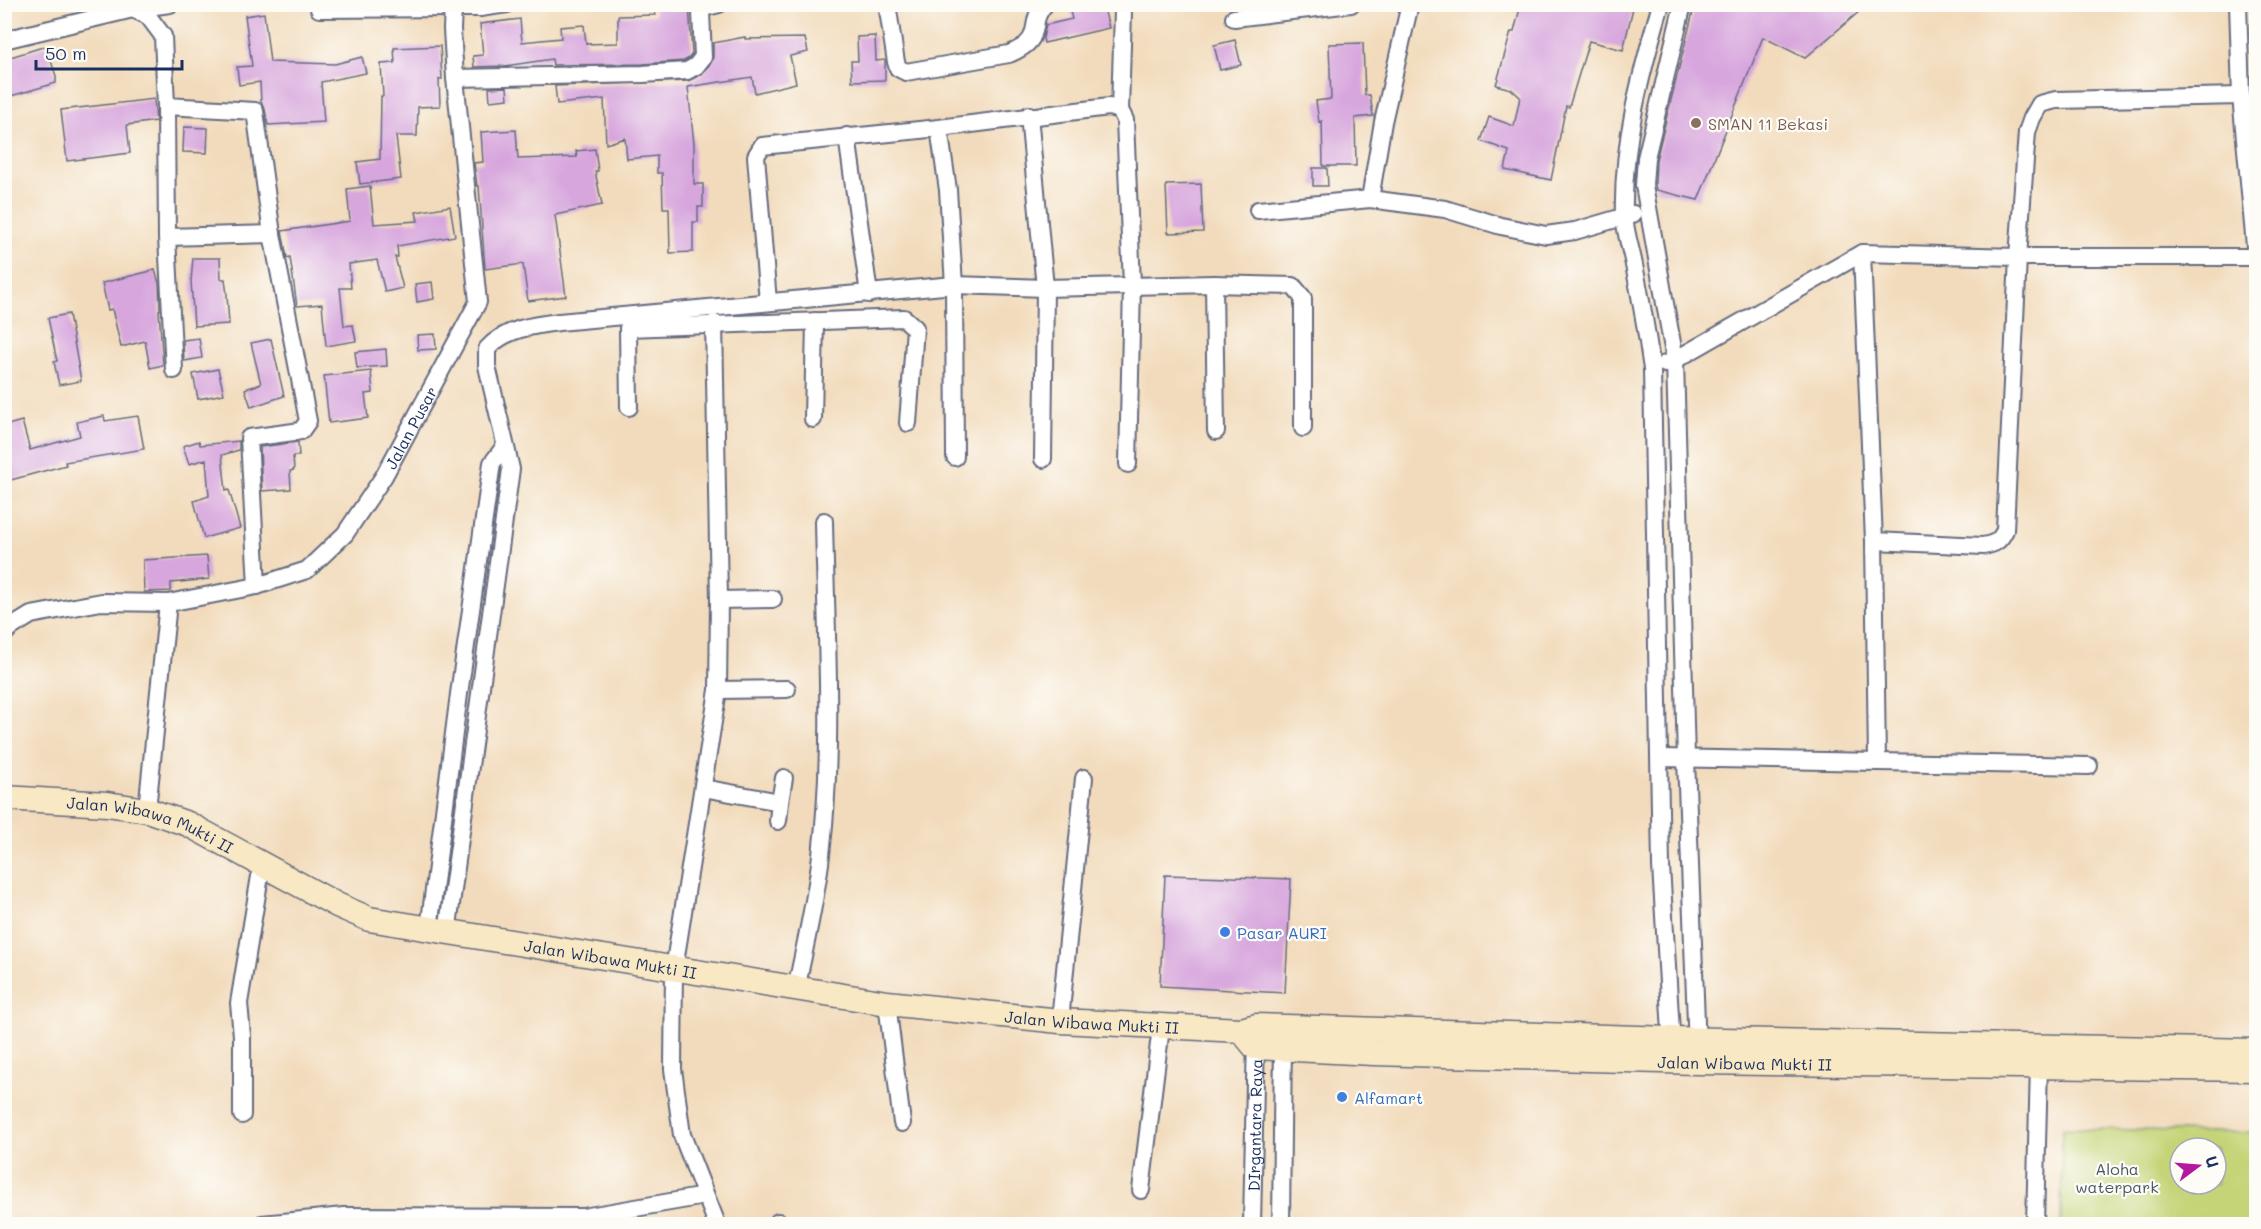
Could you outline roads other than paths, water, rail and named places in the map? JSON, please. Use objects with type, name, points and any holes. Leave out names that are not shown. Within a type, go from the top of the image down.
[{"type":"main road","name":"Jalan Wibawa Mukti II","points":[[4,798],[107,804],[147,810],[188,824],[337,905],[369,919],[887,1003],[1060,1021],[1283,1038],[1672,1050],[2256,1051]]},
{"type":"main road","name":"Jalan Wibawa Mukti II","points":[[1697,1050],[2039,1065],[2256,1070]]},
{"type":"street","points":[[4,40],[133,7],[170,4]]},
{"type":"street","points":[[319,9],[480,8],[507,4]]},
{"type":"street","points":[[887,4],[896,62],[898,68],[906,72],[1009,54],[1020,50],[1029,44],[1035,35],[1040,10],[1045,4]]},
{"type":"street","points":[[1234,18],[1351,4]]},
{"type":"street","points":[[1370,199],[1383,122],[1410,4]]},
{"type":"street","points":[[1661,4],[1645,60],[1625,158],[1624,218],[1647,331],[1652,369],[1661,866],[1672,1050]]},
{"type":"street","points":[[1683,4],[1646,158],[1644,185],[1675,360],[1697,1050]]},
{"type":"street","points":[[1652,369],[1675,360],[1863,254],[2018,257],[2256,257],[2241,96],[2238,4]]},
{"type":"street","points":[[455,78],[687,71],[696,66],[704,57],[701,12],[708,6]]},
{"type":"street","points":[[133,7],[148,16],[163,36],[166,106],[166,237],[174,370]]},
{"type":"street","name":"Jalan Pusar","points":[[4,634],[31,615],[101,602],[168,603],[257,586],[307,570],[345,534],[384,476],[478,302],[455,78],[453,8]]},
{"type":"street","points":[[1123,11],[1120,110],[1125,120],[1132,285],[1128,464]]},
{"type":"street","points":[[1874,541],[1983,546],[1994,544],[2001,539],[2005,530],[2018,257],[2027,132],[2040,104],[2056,99],[2241,96]]},
{"type":"street","points":[[166,106],[255,111],[272,234],[308,421],[302,431],[249,438],[257,586]]},
{"type":"street","points":[[768,302],[756,156],[762,146],[939,128],[1029,115],[1109,107],[1120,110]]},
{"type":"street","points":[[1029,115],[1045,288],[1043,459]]},
{"type":"street","points":[[939,128],[948,190],[954,285],[955,457]]},
{"type":"street","points":[[847,136],[869,294]]},
{"type":"street","points":[[1258,210],[1370,199],[1445,209],[1501,226],[1546,235],[1575,231],[1624,218],[1647,209]]},
{"type":"street","points":[[166,237],[272,234]]},
{"type":"street","points":[[1863,254],[1874,541],[1877,762]]},
{"type":"street","points":[[1214,284],[1216,431]]},
{"type":"street","points":[[438,931],[479,696],[511,469],[487,366],[487,349],[496,339],[536,325],[954,285],[1045,288],[1214,284],[1293,286],[1303,298],[1303,428]]},
{"type":"street","points":[[629,408],[628,328],[714,323],[904,318],[915,328],[908,423]]},
{"type":"street","points":[[813,418],[815,321]]},
{"type":"street","points":[[714,323],[719,600],[718,690],[674,969],[673,1069],[682,1135],[717,1224]]},
{"type":"street","points":[[438,931],[459,694],[492,464],[505,446]]},
{"type":"street","points":[[488,494],[508,496]]},
{"type":"street","points":[[796,990],[821,856],[826,800],[824,520]]},
{"type":"street","points":[[719,600],[772,599]]},
{"type":"street","points":[[147,810],[168,603]]},
{"type":"street","points":[[718,690],[787,689]]},
{"type":"street","points":[[459,694],[479,696]]},
{"type":"street","points":[[1660,759],[2089,766]]},
{"type":"street","points":[[778,821],[784,778]]},
{"type":"street","points":[[1060,1021],[1084,778]]},
{"type":"street","points":[[703,788],[780,802]]},
{"type":"street","points":[[242,1115],[242,1036],[239,1003],[262,864]]},
{"type":"street","points":[[887,1003],[902,1123]]},
{"type":"street","points":[[1141,1190],[1161,1027]]},
{"type":"street","name":"DIrgantara Raya","points":[[1251,1034],[1252,1224]]},
{"type":"street","name":"DIrgantara Raya","points":[[1281,1224],[1283,1038]]},
{"type":"street","points":[[2035,1224],[2039,1065]]},
{"type":"street","points":[[1253,1156],[1280,1157]]},
{"type":"street","points":[[262,1224],[344,1220],[583,1217],[705,1196]]},
{"type":"place","name":"SMAN 11 Bekasi","points":[[1696,123]]},
{"type":"place","name":"Pasar AURI","points":[[1225,932]]},
{"type":"place","name":"Alfamart","points":[[1342,1097]]},
{"type":"park label","name":"Aloha waterpark","points":[[2117,1177]]}]
